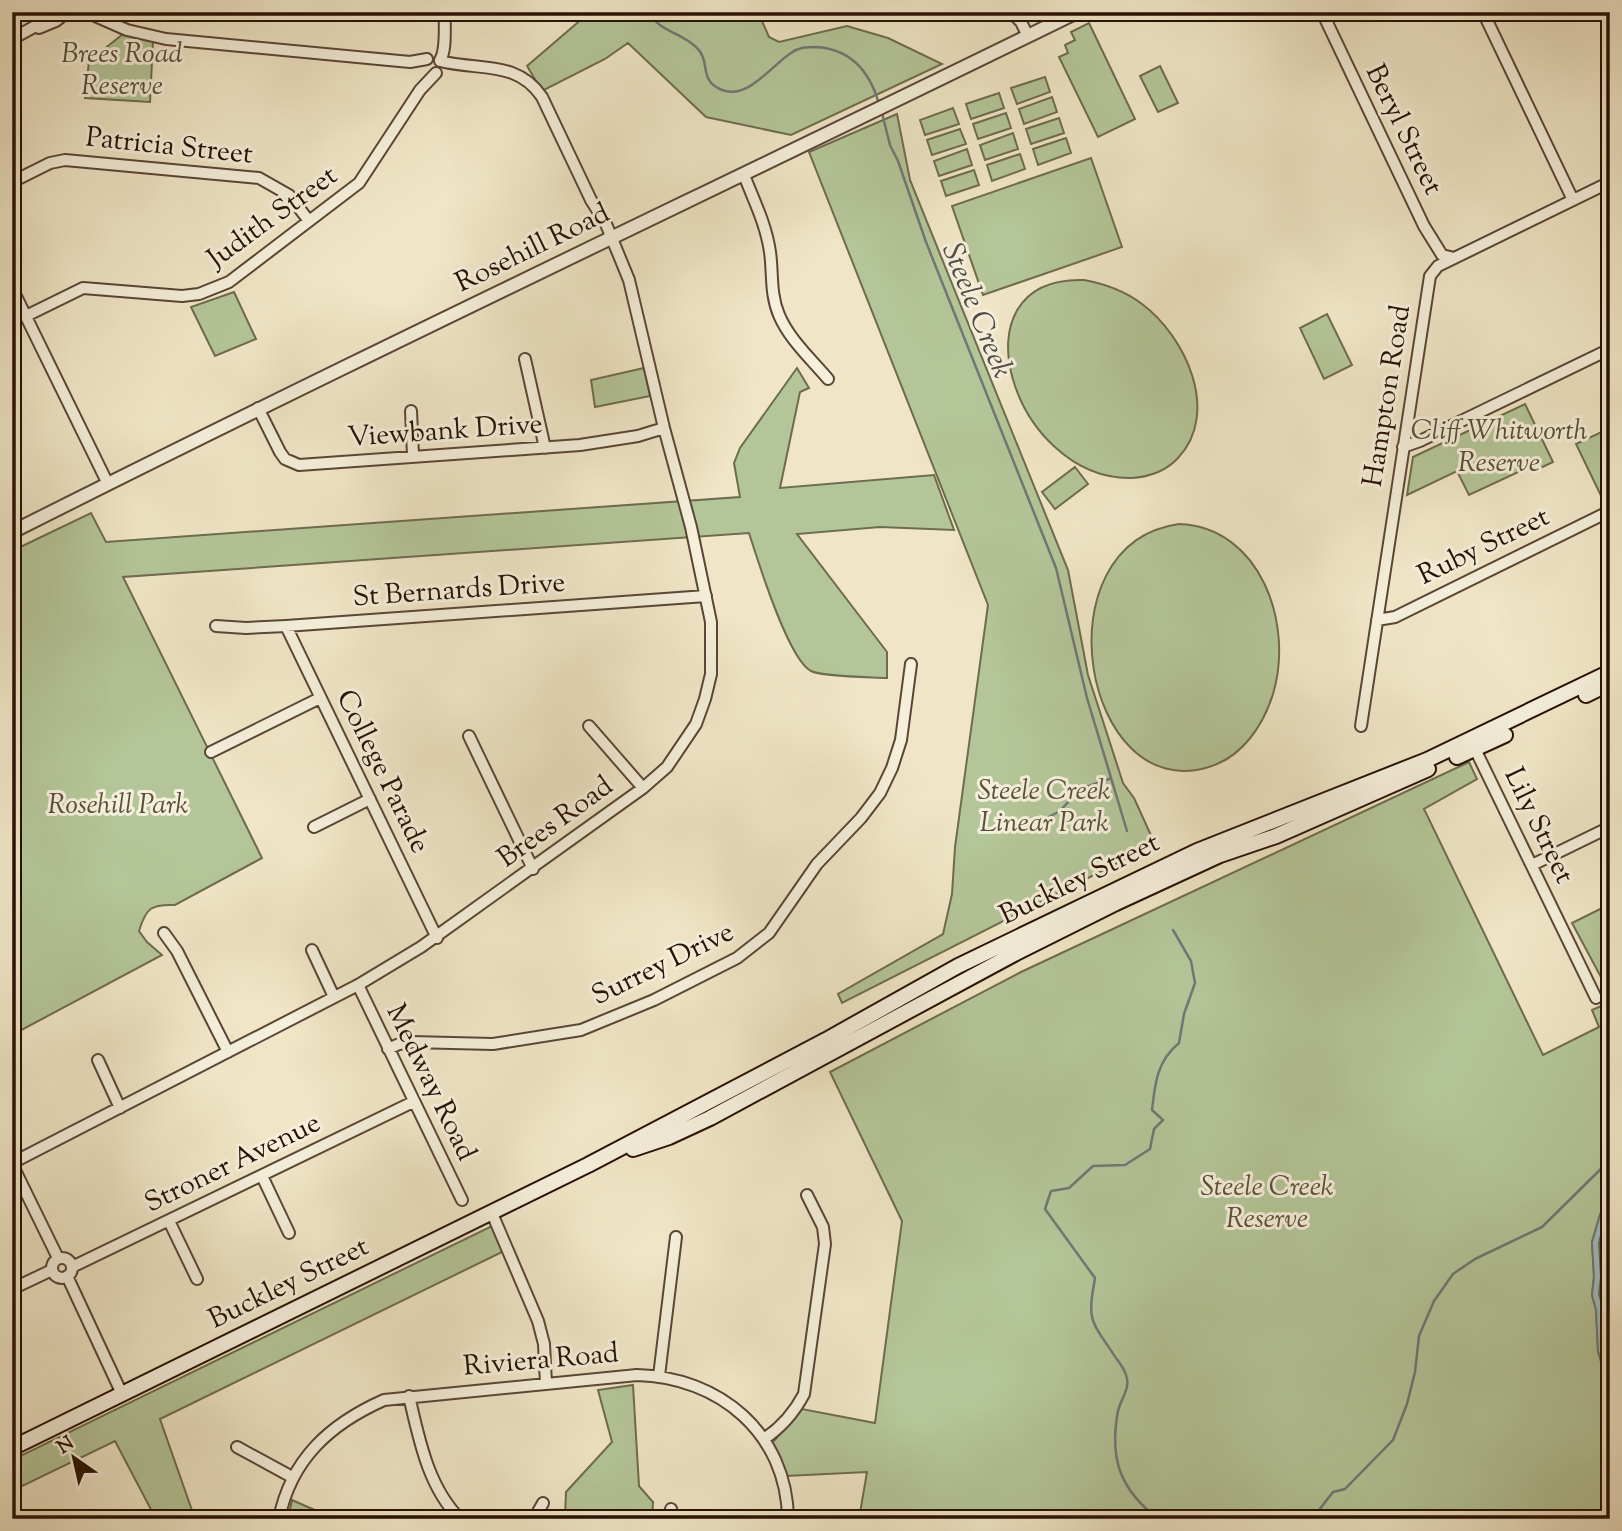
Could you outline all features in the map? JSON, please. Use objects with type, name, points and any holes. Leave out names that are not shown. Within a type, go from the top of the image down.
[{"type":"main road","name":"Buckley Street","points":[[1472,745],[1610,672]]},
{"type":"main road","name":"Buckley Street","points":[[12,1448],[588,1165],[710,1118],[1016,953],[1127,898],[1220,855],[1276,836],[1610,683]]},
{"type":"street","points":[[12,39],[41,23],[51,12]]},
{"type":"street","points":[[26,32],[56,21],[66,12]]},
{"type":"street","name":"Brees Road","points":[[12,1164],[358,985],[437,938],[643,788],[667,767],[696,724],[705,699],[712,646],[706,596],[691,527],[664,428],[633,293],[624,267],[542,97],[533,84],[511,71],[166,38],[127,30],[86,12]]},
{"type":"street","name":"Judith Street","points":[[26,316],[83,288],[181,296],[199,294],[229,282],[359,184],[420,90],[433,65],[443,40],[445,12]]},
{"type":"street","points":[[1011,12],[1021,22],[1028,36]]},
{"type":"street","name":"Rosehill Road","points":[[12,532],[258,408],[744,176],[1077,12]]},
{"type":"street","name":"Beryl Street","points":[[1322,12],[1424,226],[1442,255],[1454,258]]},
{"type":"street","points":[[1483,12],[1573,200]]},
{"type":"street","name":"Patricia Street","points":[[12,182],[50,163],[65,160],[253,176],[284,191],[309,222]]},
{"type":"street","points":[[744,176],[763,220],[770,252],[771,286],[779,315],[797,343],[828,379]]},
{"type":"street","name":"Hampton Road","points":[[1361,726],[1430,276],[1436,268],[1454,258],[1610,182]]},
{"type":"street","points":[[12,288],[107,484]]},
{"type":"street","points":[[1403,447],[1610,349]]},
{"type":"street","points":[[526,359],[545,448]]},
{"type":"street","name":"Viewbank Drive","points":[[258,408],[280,452],[292,463],[318,464],[413,455],[545,448],[610,441],[664,428]]},
{"type":"street","points":[[411,411],[413,455]]},
{"type":"street","name":"Ruby Street","points":[[1377,620],[1395,617],[1610,511]]},
{"type":"street","name":"St Bernards Drive","points":[[216,626],[286,626],[706,596]]},
{"type":"street","name":"College Parade","points":[[286,626],[437,938]]},
{"type":"street","name":"Surrey Drive","points":[[388,1049],[411,1042],[493,1044],[581,1030],[654,1000],[737,958],[769,933],[817,864],[861,818],[880,793],[901,740],[911,664]]},
{"type":"street","points":[[211,752],[320,698]]},
{"type":"street","points":[[589,726],[643,788]]},
{"type":"street","points":[[469,736],[533,869]]},
{"type":"street","name":"Lily Street","points":[[1472,745],[1596,998]]},
{"type":"street","points":[[314,827],[370,799]]},
{"type":"street","points":[[1532,865],[1610,827]]},
{"type":"street","points":[[164,933],[177,951],[228,1052]]},
{"type":"street","points":[[312,950],[334,997]]},
{"type":"street","name":"Medway Road","points":[[358,985],[462,1199]]},
{"type":"street","points":[[98,1060],[120,1108]]},
{"type":"street","name":"Stroner Avenue","points":[[70,1272],[413,1102]]},
{"type":"street","points":[[12,1164],[58,1258]]},
{"type":"street","points":[[262,1176],[289,1233]]},
{"type":"street","points":[[764,1439],[789,1418],[804,1394],[825,1244],[823,1227],[807,1195]]},
{"type":"street","points":[[491,1211],[538,1321],[544,1343],[546,1384]]},
{"type":"street","points":[[169,1221],[197,1279]]},
{"type":"street","points":[[659,1376],[676,1237]]},
{"type":"street","points":[[58,1258],[53,1263],[52,1270],[58,1277],[70,1272]]},
{"type":"street","points":[[58,1258],[67,1259],[70,1272],[122,1394]]},
{"type":"street","points":[[12,1289],[52,1270]]},
{"type":"street","name":"Riviera Road","points":[[279,1519],[292,1477],[309,1452],[356,1412],[384,1400],[659,1376],[682,1380],[720,1397],[737,1409],[764,1439],[780,1472],[788,1519]]},
{"type":"street","points":[[410,1396],[426,1461],[438,1488],[457,1516],[443,1519]]},
{"type":"street","points":[[236,1447],[292,1477]]},
{"type":"street","points":[[534,1519],[543,1503]]},
{"type":"green space","points":[[590,12],[758,12],[769,37],[779,42],[847,26],[888,38],[942,64],[791,135],[706,117],[628,43],[605,59],[542,91],[527,66]]},
{"type":"green space","points":[[1089,23],[1135,119],[1098,137],[1059,57],[1068,53],[1065,45],[1075,40],[1071,32]]},
{"type":"green space","name":"Brees Road Reserve","points":[[123,34],[153,41],[150,102],[85,98],[89,61]]},
{"type":"green space","points":[[1160,66],[1178,103],[1158,112],[1140,76]]},
{"type":"green space","points":[[1045,77],[1050,92],[1017,104],[1011,88]]},
{"type":"green space","points":[[999,93],[1004,108],[971,119],[966,104]]},
{"type":"green space","points":[[1052,97],[1057,112],[1024,124],[1019,109]]},
{"type":"green space","points":[[953,108],[959,124],[925,135],[920,120]]},
{"type":"green space","points":[[1006,113],[1011,128],[978,139],[973,124]]},
{"type":"green space","name":"Steele Creek Linear Park","points":[[897,114],[910,180],[1068,570],[1088,675],[1123,783],[1134,798],[1155,844],[842,1003],[838,994],[943,934],[952,894],[955,847],[988,605],[809,152]]},
{"type":"green space","points":[[1059,118],[1064,133],[1031,144],[1026,129]]},
{"type":"green space","points":[[960,129],[966,144],[932,155],[927,140]]},
{"type":"green space","points":[[1013,133],[1018,149],[985,160],[980,145]]},
{"type":"green space","points":[[1066,138],[1071,153],[1038,165],[1033,149]]},
{"type":"green space","points":[[967,149],[972,165],[939,176],[934,161]]},
{"type":"green space","points":[[1020,154],[1025,169],[992,181],[987,165]]},
{"type":"green space","points":[[1091,158],[1122,247],[983,295],[952,206]]},
{"type":"green space","points":[[974,170],[979,185],[946,196],[941,181]]},
{"type":"green space","points":[[1084,280],[1129,295],[1158,318],[1184,355],[1192,376],[1197,397],[1197,419],[1191,439],[1178,458],[1157,473],[1131,478],[1090,470],[1055,447],[1029,415],[1013,378],[1008,341],[1018,310],[1042,287]]},
{"type":"green space","points":[[234,292],[256,339],[215,356],[191,307]]},
{"type":"green space","points":[[1327,314],[1352,365],[1324,379],[1300,328]]},
{"type":"green space","points":[[644,368],[650,396],[595,407],[591,380]]},
{"type":"green space","name":"Rosehill Park","points":[[797,368],[809,388],[800,392],[780,488],[934,475],[954,530],[880,527],[797,534],[887,652],[887,678],[817,673],[802,663],[775,608],[749,533],[123,577],[262,858],[175,905],[160,905],[151,909],[144,917],[139,931],[162,955],[12,1035],[12,551],[91,513],[106,542],[740,497],[734,463],[740,448]]},
{"type":"green space","name":"Cliff Whitworth Reserve","points":[[1525,404],[1553,462],[1532,472],[1529,467],[1469,495],[1457,471],[1407,495],[1413,457]]},
{"type":"green space","points":[[1610,428],[1610,499],[1604,502],[1576,444]]},
{"type":"green space","points":[[1075,467],[1088,484],[1055,509],[1042,492]]},
{"type":"green space","points":[[1179,524],[1207,529],[1231,542],[1250,561],[1265,584],[1274,611],[1279,639],[1278,667],[1269,706],[1257,729],[1241,748],[1232,756],[1209,767],[1166,769],[1131,748],[1107,713],[1093,668],[1093,620],[1106,576],[1134,542]]},
{"type":"green space","name":"Steele Creek Reserve","points":[[1469,762],[1477,779],[1424,809],[1543,1055],[1599,1027],[1592,1010],[1610,1002],[1610,1197],[1600,1215],[1592,1242],[1592,1295],[1596,1310],[1598,1351],[1605,1375],[1605,1406],[1610,1414],[1610,1519],[859,1519],[867,1472],[786,1476],[772,1443],[802,1409],[875,1423],[902,1221],[830,1072],[1021,972]]},
{"type":"green space","points":[[1610,904],[1610,994],[1572,923]]},
{"type":"green space","points":[[492,1226],[504,1251],[160,1419],[195,1519],[156,1519],[115,1441],[12,1491],[12,1460]]},
{"type":"green space","points":[[633,1385],[639,1486],[653,1502],[652,1519],[588,1519],[565,1516],[566,1492],[612,1442],[598,1390]]},
{"type":"green space","points":[[292,1500],[335,1519],[288,1519]]},
{"type":"water","points":[[1610,1197],[1610,1414],[1605,1406],[1605,1375],[1598,1351],[1596,1310],[1592,1295],[1592,1242],[1600,1215]]},
{"type":"waterway","name":"Steele Creek","points":[[649,12],[658,24],[684,38],[701,52],[707,76],[714,86],[722,90],[732,92],[750,86],[794,51],[816,47],[839,52],[857,64],[870,82],[879,104]]},
{"type":"waterway","name":"Steele Creek","points":[[882,113],[890,145],[926,242],[1056,568],[1087,698],[1127,831]]},
{"type":"waterway","points":[[1045,819],[1060,811],[1080,789],[1109,779]]},
{"type":"waterway","name":"Steele Creek","points":[[1158,1519],[1134,1496],[1120,1472],[1115,1444],[1116,1428],[1127,1380],[1124,1369],[1092,1318],[1091,1302],[1095,1278],[1045,1209],[1051,1191],[1069,1188],[1093,1166],[1125,1165],[1150,1149],[1154,1129],[1163,1120],[1152,1110],[1158,1073],[1166,1057],[1179,1043],[1184,1014],[1195,983],[1191,961],[1173,930]]},
{"type":"waterway","name":"Steele Creek","points":[[1312,1519],[1333,1492],[1345,1489],[1393,1440],[1407,1404],[1415,1372],[1419,1336],[1434,1301],[1453,1274],[1475,1259],[1542,1227],[1610,1160]]}]
